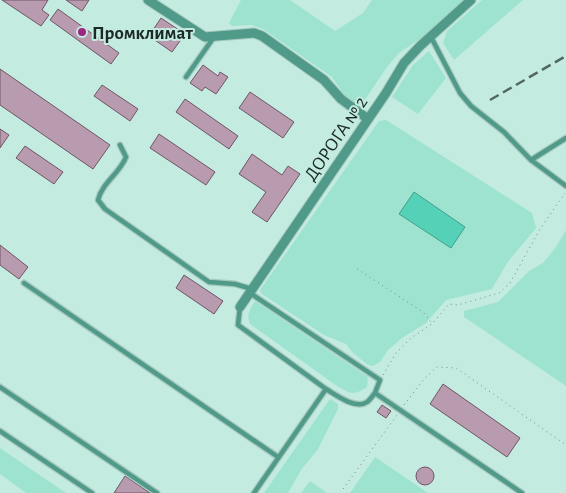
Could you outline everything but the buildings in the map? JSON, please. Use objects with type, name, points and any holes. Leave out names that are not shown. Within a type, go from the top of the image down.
[{"type":"street","points":[[148,0],[205,37],[214,38],[246,33],[262,36],[324,80],[341,98],[368,119]]},
{"type":"street","name":"ДОРОГА № 2","points":[[240,308],[404,63],[471,0]]},
{"type":"lane","points":[[431,37],[460,93],[471,106],[504,132],[531,160],[566,186]]},
{"type":"lane","points":[[186,77],[214,38]]},
{"type":"lane","points":[[531,160],[566,138]]},
{"type":"lane","points":[[120,145],[126,157],[124,164],[99,193],[98,200],[105,209],[209,282],[234,284],[252,291],[380,380],[375,393],[366,403],[359,404],[350,402],[326,389],[238,325],[240,308]]},
{"type":"lane","points":[[24,283],[278,457]]},
{"type":"lane","points":[[0,387],[157,493]]},
{"type":"lane","points":[[254,493],[326,389]]},
{"type":"lane","points":[[375,393],[522,493]]},
{"type":"lane","points":[[0,430],[92,493]]},
{"type":"path","points":[[380,380],[396,353],[410,338],[432,324],[449,304],[458,305],[499,293],[510,283],[540,229],[566,191]]},
{"type":"path","points":[[357,269],[423,312],[432,324]]},
{"type":"path","points":[[343,489],[424,379],[437,367],[456,368],[566,445]]},
{"type":"shaded area","points":[[241,0],[290,0],[335,31],[363,13],[372,0],[464,0],[424,36],[399,53],[364,101],[356,103],[345,96],[332,77],[263,29],[252,25],[232,26],[229,23]]},
{"type":"shaded area","points":[[482,0],[523,0],[454,60],[443,43],[447,31]]},
{"type":"shaded area","points":[[429,51],[446,78],[418,114],[392,97],[413,65]]},
{"type":"shaded area","points":[[386,120],[532,213],[536,228],[507,263],[492,289],[446,300],[426,323],[402,338],[388,350],[380,362],[373,366],[368,365],[352,352],[346,344],[324,335],[262,294],[260,290],[379,121]]},
{"type":"shaded area","points":[[414,192],[465,227],[451,248],[399,214]]},
{"type":"shaded area","points":[[566,230],[566,386],[464,317],[464,311],[498,302],[529,271],[543,263],[556,247]]},
{"type":"shaded area","points":[[255,301],[368,377],[367,387],[355,393],[342,389],[250,324],[250,309]]},
{"type":"shaded area","points":[[330,399],[338,404],[338,409],[318,449],[301,470],[288,493],[264,493]]},
{"type":"shaded area","points":[[0,448],[66,493],[26,493],[0,474]]},
{"type":"shaded area","points":[[375,457],[428,493],[350,493]]},
{"type":"shaded area","points":[[310,481],[327,493],[301,493]]},
{"type":"railway","points":[[490,100],[566,56]]},
{"type":"place","name":"Промклимат","points":[[82,32]]}]
